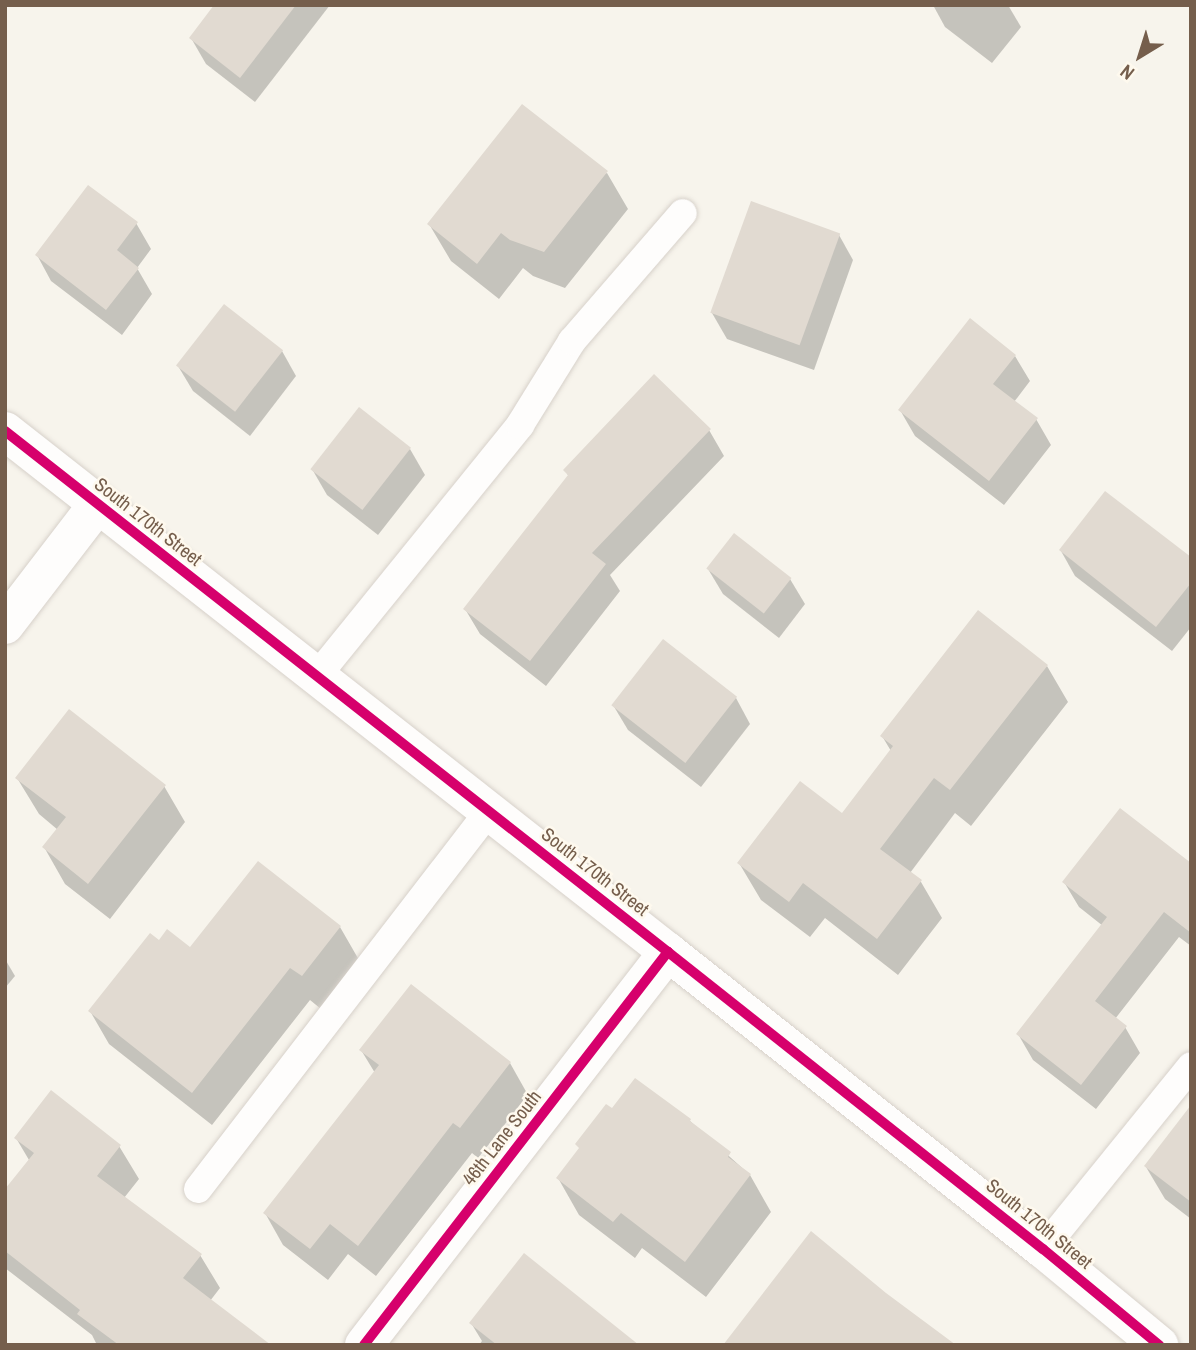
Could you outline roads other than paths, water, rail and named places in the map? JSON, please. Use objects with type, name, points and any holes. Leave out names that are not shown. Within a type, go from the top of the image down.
[{"type":"street","name":"South 170th Street","points":[[5,431],[1043,1249],[1158,1345]]},
{"type":"street","points":[[5,625],[98,504]]},
{"type":"street","name":"46th Lane South","points":[[365,1345],[668,952]]},
{"type":"lane","points":[[317,676],[520,425],[572,341],[683,213]]},
{"type":"lane","points":[[198,1189],[489,811]]},
{"type":"lane","points":[[1043,1249],[1191,1066]]}]
